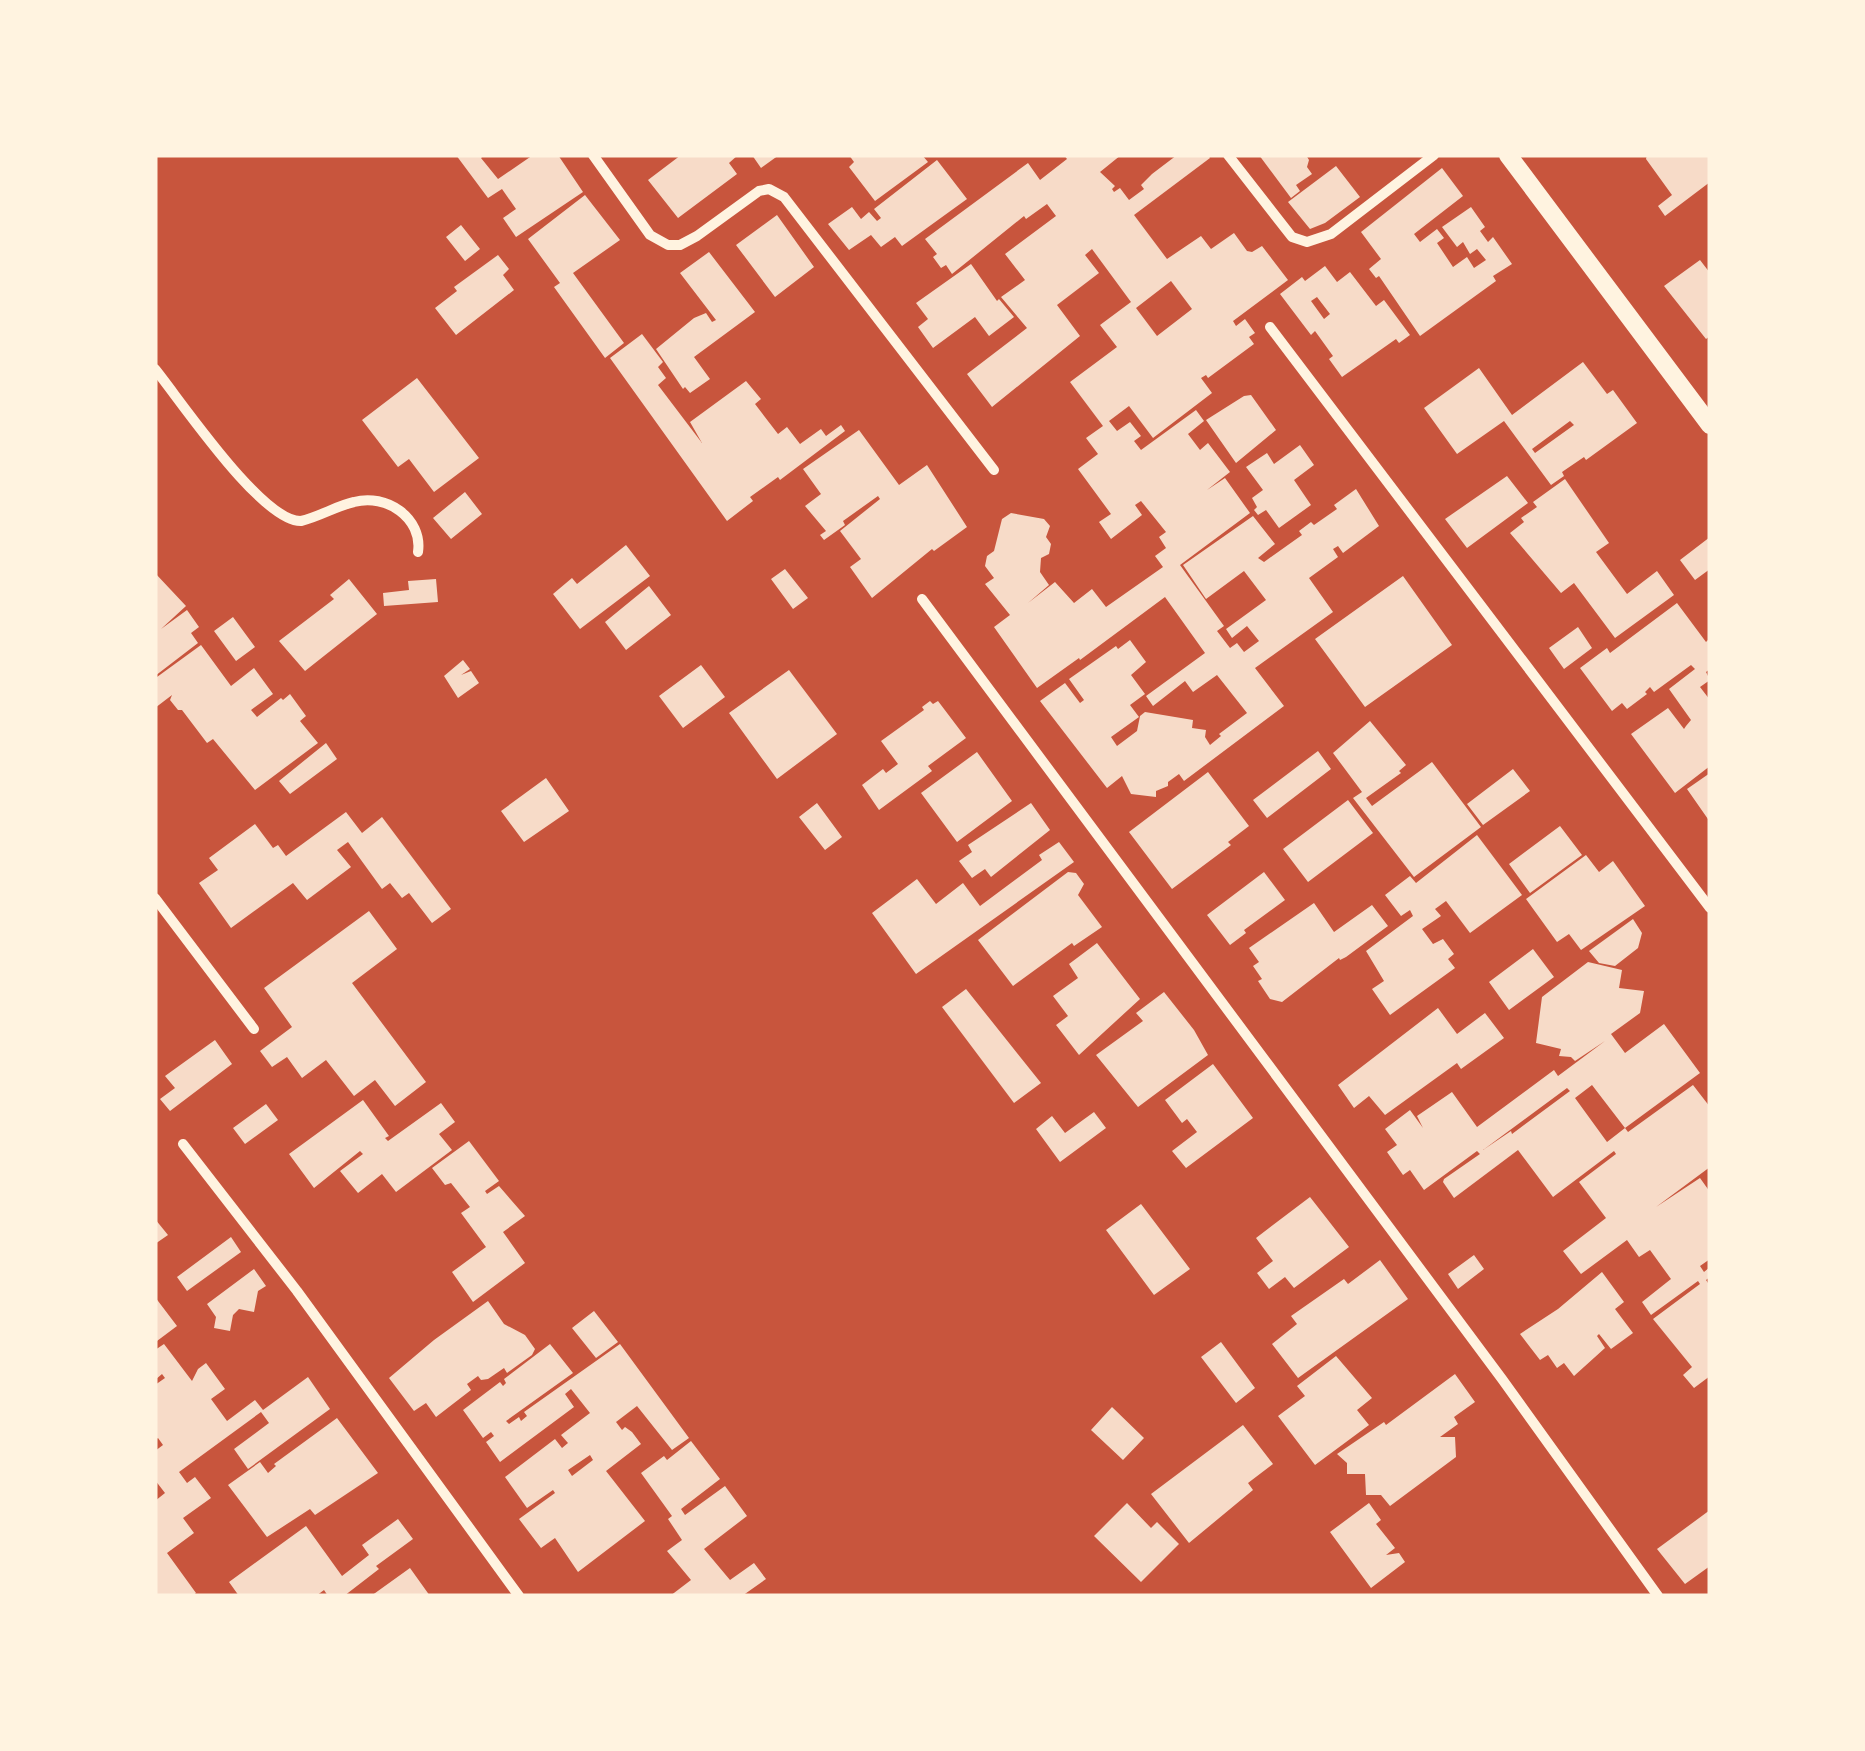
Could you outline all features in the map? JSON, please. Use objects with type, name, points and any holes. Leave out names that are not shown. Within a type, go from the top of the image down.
[{"type":"street","points":[[594,155],[650,235],[668,245],[680,245],[698,236],[759,191],[777,192],[791,204],[994,470]]},
{"type":"street","points":[[1228,155],[1292,238],[1307,242],[1331,234],[1434,155]]},
{"type":"street","points":[[1508,155],[1710,425]]},
{"type":"street","points":[[1270,327],[1710,908]]},
{"type":"street","points":[[155,369],[248,487],[276,514],[293,522],[301,521],[354,501],[372,501],[392,507],[416,526],[420,538],[418,552]]},
{"type":"street","points":[[922,599],[1502,1378],[1658,1596]]},
{"type":"street","points":[[155,898],[254,1029]]},
{"type":"street","points":[[183,1144],[297,1291],[519,1596]]},
{"type":"building","points":[[456,155],[484,155],[481,158],[498,179],[533,155],[558,155],[583,192],[516,237],[503,218],[516,209],[502,189],[488,198]]},
{"type":"building","points":[[681,155],[738,155],[729,163],[737,174],[678,218],[648,180]]},
{"type":"building","points":[[752,155],[779,155],[761,168]]},
{"type":"building","points":[[849,155],[922,155],[928,162],[875,201],[849,167],[854,162]]},
{"type":"building","points":[[1064,155],[1121,155],[1100,172],[1115,186],[1114,192],[1120,188],[1129,200],[1144,189],[1141,185],[1152,174],[1177,155],[1208,155],[1210,158],[1134,215],[1167,259],[1201,236],[1211,249],[1234,233],[1247,251],[1262,246],[1288,280],[1233,321],[1236,326],[1245,319],[1255,333],[1249,337],[1254,344],[1208,378],[1201,378],[1212,393],[1153,438],[1129,406],[1109,421],[1117,431],[1130,422],[1141,436],[1134,441],[1141,450],[1196,410],[1204,421],[1188,434],[1200,450],[1208,443],[1230,472],[1207,490],[1225,478],[1250,513],[1180,565],[1224,626],[1217,631],[1230,648],[1237,643],[1244,652],[1259,641],[1247,626],[1232,638],[1226,629],[1266,600],[1244,571],[1206,599],[1183,565],[1253,516],[1275,544],[1258,558],[1264,562],[1302,535],[1299,531],[1311,522],[1314,525],[1337,509],[1334,505],[1356,489],[1379,526],[1343,553],[1338,546],[1333,549],[1338,557],[1309,578],[1333,612],[1255,668],[1284,706],[1184,781],[1179,774],[1168,786],[1156,791],[1156,797],[1131,794],[1122,776],[1107,788],[1040,701],[1065,683],[1080,703],[1084,700],[1069,679],[1130,640],[1146,662],[1131,675],[1145,694],[1130,705],[1139,717],[1111,737],[1117,746],[1137,731],[1140,716],[1145,712],[1193,720],[1192,728],[1206,730],[1210,745],[1221,736],[1247,713],[1217,675],[1193,692],[1185,681],[1153,706],[1146,696],[1205,653],[1165,597],[1037,688],[994,627],[1010,615],[985,584],[994,578],[985,566],[987,556],[994,551],[1002,519],[1011,513],[1044,519],[1050,526],[1046,537],[1051,544],[1049,554],[1041,558],[1040,572],[1049,585],[1028,603],[1055,582],[1074,603],[1092,589],[1106,607],[1163,567],[1155,556],[1166,548],[1159,537],[1166,532],[1141,501],[1135,505],[1142,515],[1111,539],[1099,522],[1111,514],[1078,469],[1098,454],[1086,438],[1103,426],[1070,382],[1117,347],[1100,325],[1131,302],[1092,249],[1085,255],[1099,273],[1057,305],[1080,336],[992,407],[967,374],[1027,328],[1001,297],[1025,280],[1005,254],[1056,216],[1047,204],[1026,219],[1024,216],[952,274],[946,265],[941,268],[933,257],[937,254],[925,239],[1028,163],[1040,180],[1067,159]],"holes":[[[1171,281],[1192,309],[1157,336],[1136,308]]]},
{"type":"building","points":[[1259,155],[1306,155],[1312,174],[1296,185],[1300,191],[1291,198]]},
{"type":"building","points":[[1647,155],[1710,155],[1710,182],[1665,216],[1658,206],[1672,195]]},
{"type":"building","points":[[937,160],[967,199],[902,246],[895,237],[881,247],[871,235],[849,250],[828,224],[852,207],[861,219],[869,212],[877,221],[881,218],[874,209]]},
{"type":"building","points":[[1336,166],[1360,197],[1325,223],[1310,229],[1288,202]]},
{"type":"building","points":[[1442,168],[1463,196],[1414,234],[1420,242],[1437,229],[1444,238],[1437,243],[1453,267],[1467,257],[1474,268],[1486,260],[1477,249],[1470,254],[1463,242],[1457,247],[1442,227],[1471,207],[1485,227],[1480,231],[1488,242],[1493,237],[1512,264],[1493,276],[1496,281],[1420,336],[1379,276],[1376,278],[1369,269],[1381,259],[1361,232]]},
{"type":"building","points":[[585,195],[620,240],[573,273],[624,343],[605,358],[554,287],[560,283],[528,239]]},
{"type":"building","points":[[777,215],[814,267],[775,297],[736,245]]},
{"type":"building","points":[[461,225],[480,249],[465,261],[446,237]]},
{"type":"building","points":[[709,252],[755,312],[694,357],[710,379],[690,393],[683,389],[656,349],[694,318],[706,313],[712,322],[716,320],[680,273]]},
{"type":"building","points":[[498,255],[509,269],[503,275],[514,290],[456,335],[435,308],[457,291],[454,287]]},
{"type":"building","points":[[1700,260],[1710,273],[1710,336],[1706,339],[1664,286]]},
{"type":"building","points":[[971,264],[997,301],[1014,317],[989,336],[975,317],[933,348],[918,327],[928,319],[916,303]]},
{"type":"building","points":[[1325,266],[1337,282],[1350,272],[1376,306],[1384,300],[1410,335],[1399,343],[1396,339],[1342,377],[1315,331],[1311,335],[1280,294],[1302,277],[1305,281]],"holes":[[[1317,297],[1330,314],[1324,319],[1311,301]]]},
{"type":"building","points":[[642,334],[663,362],[658,367],[666,378],[658,385],[702,443],[690,422],[746,381],[761,399],[755,404],[778,434],[787,427],[800,444],[821,429],[826,436],[841,425],[845,431],[780,480],[778,477],[750,497],[753,501],[727,521],[610,358]]},
{"type":"building","points":[[1583,362],[1607,394],[1613,390],[1637,423],[1586,460],[1584,457],[1562,472],[1564,476],[1551,485],[1504,421],[1457,454],[1424,408],[1479,368],[1512,415]],"holes":[[[1570,421],[1574,425],[1535,453],[1532,449]]]},
{"type":"building","points":[[417,378],[479,458],[434,492],[409,459],[398,467],[362,420]]},
{"type":"building","points":[[1251,395],[1276,430],[1236,463],[1206,420]]},
{"type":"building","points":[[859,430],[899,485],[927,465],[967,527],[932,549],[872,598],[850,567],[861,559],[840,531],[880,499],[878,496],[824,540],[820,535],[826,531],[805,506],[821,494],[803,469]]},
{"type":"building","points":[[1300,445],[1314,465],[1294,480],[1311,505],[1279,528],[1266,510],[1258,515],[1254,510],[1257,507],[1252,498],[1263,490],[1246,467],[1267,453],[1274,464]]},
{"type":"building","points":[[1507,476],[1528,503],[1467,548],[1445,519]]},
{"type":"building","points":[[1565,479],[1609,543],[1596,552],[1627,594],[1657,571],[1674,595],[1615,638],[1574,583],[1561,593],[1510,533],[1524,522],[1521,518],[1537,507],[1533,502]]},
{"type":"building","points":[[465,492],[482,514],[451,539],[433,518]]},
{"type":"building","points":[[1710,537],[1710,569],[1695,580],[1680,560]]},
{"type":"building","points":[[626,545],[650,576],[580,629],[553,594],[572,578],[577,584]]},
{"type":"building","points":[[785,569],[808,598],[793,609],[771,579]]},
{"type":"building","points":[[155,573],[186,606],[161,629],[187,610],[199,627],[191,633],[198,643],[155,676]]},
{"type":"building","points":[[1403,576],[1452,645],[1365,707],[1315,639]]},
{"type":"building","points":[[349,579],[377,614],[305,671],[279,641],[334,599],[330,595]]},
{"type":"building","points":[[436,579],[438,602],[384,606],[383,593],[409,590],[408,581]]},
{"type":"building","points":[[649,586],[671,615],[626,650],[605,622]]},
{"type":"building","points":[[1677,603],[1706,642],[1710,638],[1710,669],[1706,672],[1710,680],[1700,687],[1710,700],[1710,766],[1675,793],[1631,734],[1668,708],[1684,729],[1691,720],[1669,689],[1695,669],[1691,665],[1654,692],[1650,687],[1627,709],[1622,703],[1612,711],[1580,668],[1607,648],[1610,653]]},
{"type":"building","points":[[233,617],[255,647],[236,661],[214,631]]},
{"type":"building","points":[[1578,627],[1592,648],[1564,669],[1549,648]]},
{"type":"building","points":[[201,645],[231,686],[254,668],[273,694],[251,710],[257,717],[290,694],[306,716],[300,721],[318,743],[255,790],[213,739],[207,743],[182,710],[178,710],[170,700],[172,695],[155,708],[157,677]]},
{"type":"building","points":[[463,660],[470,669],[461,675],[471,671],[479,683],[458,698],[444,676]]},
{"type":"building","points":[[701,665],[725,697],[683,728],[659,696]]},
{"type":"building","points":[[789,670],[837,734],[777,779],[729,713]]},
{"type":"building","points":[[938,701],[966,738],[928,766],[932,771],[879,810],[862,785],[883,769],[886,773],[898,764],[881,741],[924,710],[922,707]]},
{"type":"building","points":[[1370,721],[1406,765],[1366,798],[1372,806],[1432,762],[1481,827],[1414,877],[1353,798],[1362,792],[1333,753]]},
{"type":"building","points":[[326,743],[337,759],[290,794],[279,781]]},
{"type":"building","points":[[1318,751],[1331,769],[1267,818],[1253,800]]},
{"type":"building","points":[[977,752],[1012,801],[957,842],[921,793]]},
{"type":"building","points":[[1513,769],[1530,791],[1483,825],[1467,804]]},
{"type":"building","points":[[1208,772],[1249,826],[1228,842],[1231,845],[1172,889],[1129,832]]},
{"type":"building","points":[[1710,773],[1710,822],[1687,789]]},
{"type":"building","points":[[546,778],[569,811],[524,842],[501,811]]},
{"type":"building","points":[[1348,800],[1373,833],[1308,882],[1283,849]]},
{"type":"building","points":[[817,803],[842,837],[825,850],[799,817]]},
{"type":"building","points":[[1031,803],[1050,830],[991,877],[985,869],[972,878],[959,861],[972,852],[968,845]]},
{"type":"building","points":[[346,812],[362,833],[382,817],[451,909],[432,923],[409,893],[402,898],[390,883],[382,889],[348,842],[337,850],[351,867],[307,900],[293,883],[231,928],[199,883],[218,870],[209,858],[255,824],[273,848],[278,845],[286,856]]},
{"type":"building","points":[[1560,826],[1582,855],[1530,893],[1509,864]]},
{"type":"building","points":[[1477,835],[1522,895],[1470,933],[1446,901],[1435,909],[1441,916],[1422,929],[1433,944],[1443,939],[1454,954],[1448,959],[1455,968],[1390,1015],[1372,989],[1384,981],[1366,951],[1413,916],[1410,910],[1401,916],[1385,895],[1410,876],[1416,883]]},
{"type":"building","points":[[1059,842],[1074,862],[916,974],[872,913],[917,879],[936,904],[963,883],[980,906],[1042,860],[1039,855]]},
{"type":"building","points":[[1586,855],[1599,872],[1613,861],[1645,906],[1581,950],[1569,934],[1557,942],[1526,899]]},
{"type":"building","points":[[1068,872],[1076,873],[1084,884],[1078,895],[1102,927],[1074,946],[1072,943],[1013,986],[978,940]]},
{"type":"building","points":[[1264,872],[1285,900],[1230,945],[1207,915]]},
{"type":"building","points":[[1314,903],[1334,932],[1372,905],[1388,926],[1282,1002],[1270,999],[1258,981],[1262,979],[1253,966],[1259,962],[1249,948]]},
{"type":"building","points":[[369,911],[397,949],[352,983],[426,1082],[395,1106],[375,1080],[354,1096],[326,1060],[302,1078],[287,1057],[272,1067],[260,1051],[292,1027],[264,988]]},
{"type":"building","points":[[1633,919],[1642,933],[1638,948],[1615,966],[1599,963],[1589,951]]},
{"type":"building","points":[[1097,943],[1140,999],[1079,1055],[1056,1025],[1068,1016],[1053,996],[1078,978],[1069,964]]},
{"type":"building","points":[[1533,949],[1554,977],[1509,1010],[1489,982]]},
{"type":"building","points":[[1588,962],[1622,970],[1619,988],[1644,991],[1640,1013],[1611,1034],[1625,1053],[1664,1024],[1700,1073],[1625,1128],[1628,1132],[1693,1085],[1710,1107],[1710,1167],[1656,1207],[1700,1178],[1710,1192],[1710,1259],[1700,1266],[1704,1272],[1710,1267],[1706,1280],[1710,1286],[1710,1376],[1694,1388],[1683,1375],[1692,1367],[1653,1319],[1700,1284],[1698,1281],[1651,1315],[1642,1302],[1671,1279],[1650,1250],[1639,1257],[1627,1240],[1581,1274],[1563,1251],[1606,1218],[1579,1182],[1616,1154],[1614,1151],[1553,1197],[1518,1150],[1454,1198],[1444,1179],[1480,1154],[1477,1151],[1424,1190],[1410,1170],[1403,1175],[1387,1152],[1397,1145],[1385,1129],[1410,1110],[1423,1128],[1417,1116],[1452,1092],[1477,1127],[1554,1070],[1558,1076],[1605,1041],[1575,1061],[1559,1056],[1561,1049],[1536,1043],[1542,997]],"holes":[[[1592,1085],[1625,1128],[1607,1142],[1575,1098]],[[1567,1088],[1570,1091],[1512,1134],[1511,1131],[1483,1150]]]},
{"type":"building","points":[[966,989],[1041,1083],[1014,1103],[942,1007]]},
{"type":"building","points":[[1164,992],[1208,1055],[1138,1107],[1096,1055],[1143,1021],[1136,1013]]},
{"type":"building","points":[[1438,1008],[1457,1034],[1485,1013],[1504,1038],[1461,1069],[1457,1063],[1385,1115],[1369,1096],[1354,1108],[1338,1085]]},
{"type":"building","points":[[215,1040],[232,1064],[170,1111],[160,1099],[175,1088],[165,1076]]},
{"type":"building","points":[[1213,1064],[1253,1118],[1186,1168],[1172,1151],[1197,1132],[1187,1119],[1182,1123],[1165,1100]]},
{"type":"building","points":[[363,1100],[389,1136],[385,1138],[388,1141],[441,1103],[455,1122],[439,1134],[452,1150],[396,1192],[382,1174],[358,1193],[340,1171],[363,1154],[360,1151],[314,1188],[289,1154]]},
{"type":"building","points":[[266,1104],[278,1120],[245,1144],[233,1128]]},
{"type":"building","points":[[1094,1112],[1106,1128],[1060,1162],[1036,1129],[1052,1116],[1065,1133]]},
{"type":"building","points":[[469,1141],[499,1181],[485,1191],[487,1194],[499,1186],[525,1216],[503,1232],[525,1263],[473,1302],[452,1272],[486,1247],[461,1213],[470,1207],[451,1183],[445,1185],[432,1168]]},
{"type":"building","points":[[1310,1197],[1349,1247],[1294,1288],[1285,1277],[1269,1289],[1257,1273],[1273,1261],[1256,1238]]},
{"type":"building","points":[[1141,1204],[1190,1269],[1154,1295],[1106,1230]]},
{"type":"building","points":[[155,1219],[168,1235],[155,1244]]},
{"type":"building","points":[[231,1237],[241,1252],[187,1291],[177,1277]]},
{"type":"building","points":[[1474,1255],[1484,1269],[1458,1289],[1448,1274]]},
{"type":"building","points":[[1380,1260],[1408,1299],[1298,1378],[1272,1344],[1297,1324],[1291,1316],[1344,1279],[1348,1284]]},
{"type":"building","points":[[254,1269],[266,1286],[258,1291],[254,1312],[239,1309],[233,1315],[230,1331],[214,1328],[216,1317],[207,1304]]},
{"type":"building","points":[[1602,1272],[1624,1302],[1615,1309],[1633,1333],[1611,1349],[1599,1334],[1605,1348],[1574,1376],[1564,1363],[1557,1368],[1548,1355],[1540,1360],[1520,1334]]},
{"type":"building","points":[[155,1297],[177,1326],[157,1341],[155,1339]]},
{"type":"building","points":[[488,1301],[504,1324],[525,1335],[535,1349],[532,1355],[507,1373],[504,1368],[488,1379],[478,1376],[467,1384],[471,1390],[436,1417],[426,1403],[414,1411],[389,1378]]},
{"type":"building","points":[[594,1311],[618,1342],[596,1358],[572,1328]]},
{"type":"building","points":[[1221,1342],[1255,1388],[1236,1403],[1201,1357]]},
{"type":"building","points":[[164,1344],[192,1381],[206,1363],[225,1389],[211,1399],[227,1421],[255,1400],[263,1410],[308,1377],[330,1409],[248,1469],[234,1449],[269,1423],[261,1412],[179,1472],[187,1483],[195,1477],[211,1498],[183,1518],[194,1533],[167,1553],[196,1593],[192,1596],[155,1596],[155,1501],[165,1493],[155,1480],[155,1451],[163,1445],[158,1438],[155,1440],[155,1385],[165,1378],[162,1374],[155,1380],[155,1350]]},
{"type":"building","points":[[550,1344],[573,1373],[506,1421],[509,1424],[519,1417],[521,1421],[527,1416],[524,1412],[620,1344],[689,1438],[672,1450],[637,1406],[616,1422],[622,1430],[625,1427],[632,1432],[641,1444],[606,1471],[645,1521],[578,1572],[555,1538],[541,1548],[519,1519],[555,1493],[553,1490],[527,1508],[505,1477],[555,1439],[562,1448],[568,1443],[561,1435],[590,1413],[571,1389],[565,1394],[574,1407],[500,1462],[486,1442],[494,1436],[491,1432],[483,1438],[463,1410],[500,1382],[503,1386],[504,1379]],"holes":[[[590,1455],[593,1460],[572,1476],[568,1470]]]},
{"type":"building","points":[[1336,1356],[1372,1398],[1357,1410],[1369,1425],[1315,1465],[1278,1416],[1305,1396],[1297,1386]]},
{"type":"building","points":[[1455,1374],[1475,1402],[1454,1417],[1458,1424],[1440,1437],[1455,1437],[1456,1457],[1390,1506],[1381,1495],[1366,1495],[1365,1474],[1347,1474],[1347,1463],[1337,1454],[1384,1422],[1386,1425]]},
{"type":"building","points":[[1112,1407],[1144,1438],[1123,1460],[1091,1430]]},
{"type":"building","points":[[337,1418],[378,1473],[315,1515],[310,1509],[267,1537],[228,1485],[260,1462],[268,1473],[274,1464]]},
{"type":"building","points":[[1243,1425],[1273,1464],[1248,1483],[1253,1490],[1189,1543],[1151,1494]]},
{"type":"building","points":[[691,1441],[720,1479],[681,1509],[685,1515],[725,1486],[747,1516],[704,1549],[730,1580],[754,1563],[766,1579],[742,1596],[670,1596],[691,1580],[667,1551],[682,1540],[668,1519],[672,1516],[641,1473],[664,1456],[667,1460]]},
{"type":"building","points":[[1127,1503],[1151,1528],[1157,1522],[1179,1544],[1141,1582],[1094,1536]]},
{"type":"building","points":[[1369,1503],[1381,1520],[1376,1524],[1395,1548],[1386,1555],[1399,1553],[1405,1562],[1371,1588],[1330,1532]]},
{"type":"building","points":[[1710,1510],[1710,1566],[1685,1584],[1657,1549]]},
{"type":"building","points":[[398,1519],[413,1539],[344,1596],[328,1596],[324,1590],[316,1596],[239,1596],[229,1582],[306,1526],[342,1576],[369,1555],[362,1545]]},
{"type":"building","points":[[410,1568],[430,1596],[371,1596]]}]
